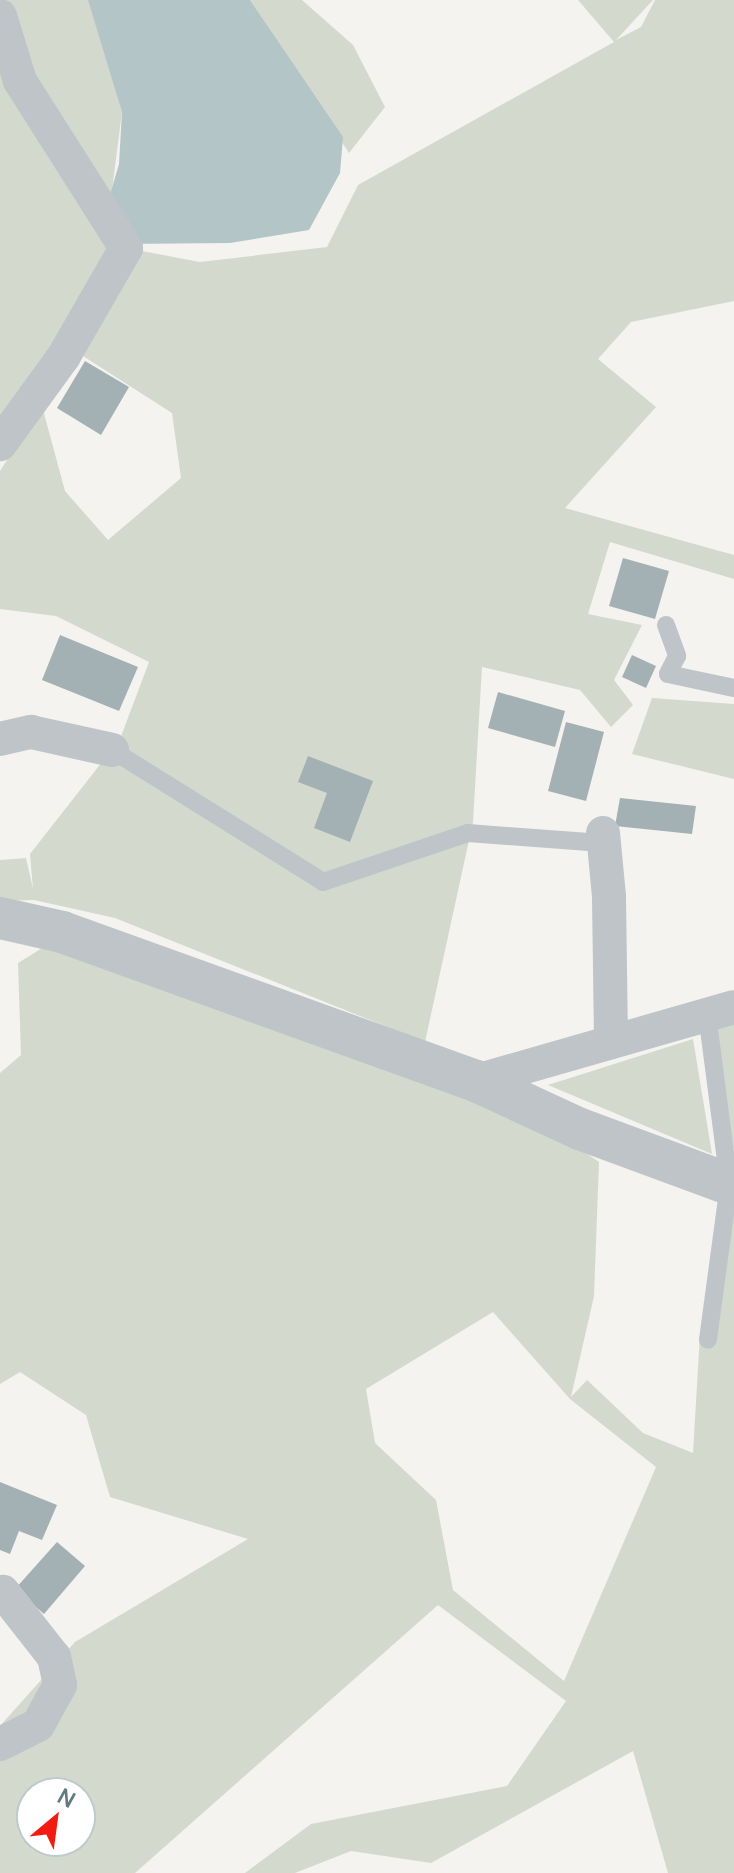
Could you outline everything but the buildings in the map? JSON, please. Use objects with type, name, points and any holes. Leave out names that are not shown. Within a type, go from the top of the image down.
[{"type":"street","points":[[0,16],[20,81],[126,248],[64,356],[0,444]]},
{"type":"street","points":[[0,739],[31,732],[112,750]]},
{"type":"street","points":[[596,837],[609,897],[611,1042]]},
{"type":"street","points":[[0,918],[62,932],[476,1081],[580,1129],[731,1185]]},
{"type":"street","points":[[476,1081],[721,1010]]},
{"type":"street","points":[[0,1744],[38,1725],[60,1685],[54,1657],[3,1592]]},
{"type":"lane","points":[[666,625],[677,656],[668,674],[734,688]]},
{"type":"lane","points":[[112,750],[323,882],[468,833],[596,837]]},
{"type":"lane","points":[[708,1340],[731,1185],[721,1010]]},
{"type":"shaded area","points":[[0,0],[92,0],[122,112],[108,221],[126,248],[200,262],[327,247],[358,185],[614,42],[578,0],[653,0],[616,40],[641,27],[655,0],[734,0],[734,301],[631,322],[598,359],[656,407],[565,508],[734,555],[734,579],[610,542],[588,614],[642,625],[614,680],[633,705],[611,727],[580,690],[482,667],[473,822],[425,1042],[115,918],[34,900],[0,901],[0,860],[26,858],[33,889],[30,854],[120,739],[149,662],[56,616],[0,609],[0,471],[42,406],[65,491],[108,540],[181,478],[172,413],[69,347],[0,435]]},
{"type":"shaded area","points":[[88,0],[250,0],[343,137],[340,173],[309,230],[230,243],[121,244],[104,215],[119,164],[122,112]]},
{"type":"shaded area","points":[[250,0],[302,0],[353,45],[385,107],[349,153]]},
{"type":"shaded area","points":[[652,698],[734,704],[734,779],[632,754]]},
{"type":"shaded area","points":[[52,942],[338,1043],[577,1147],[599,1162],[594,1296],[571,1397],[587,1380],[643,1433],[693,1453],[700,1334],[734,1208],[734,1873],[668,1873],[633,1751],[431,1863],[351,1851],[295,1873],[245,1873],[311,1824],[507,1786],[566,1701],[438,1605],[135,1873],[0,1873],[0,1726],[75,1642],[248,1539],[110,1497],[86,1415],[20,1372],[0,1384],[0,1073],[21,1055],[18,963]],"holes":[[[493,1312],[570,1399],[656,1467],[564,1681],[453,1590],[436,1500],[375,1443],[366,1389]]]},
{"type":"shaded area","points":[[734,1009],[734,1150],[707,1014]]},
{"type":"shaded area","points":[[693,1039],[712,1154],[548,1085]]}]
